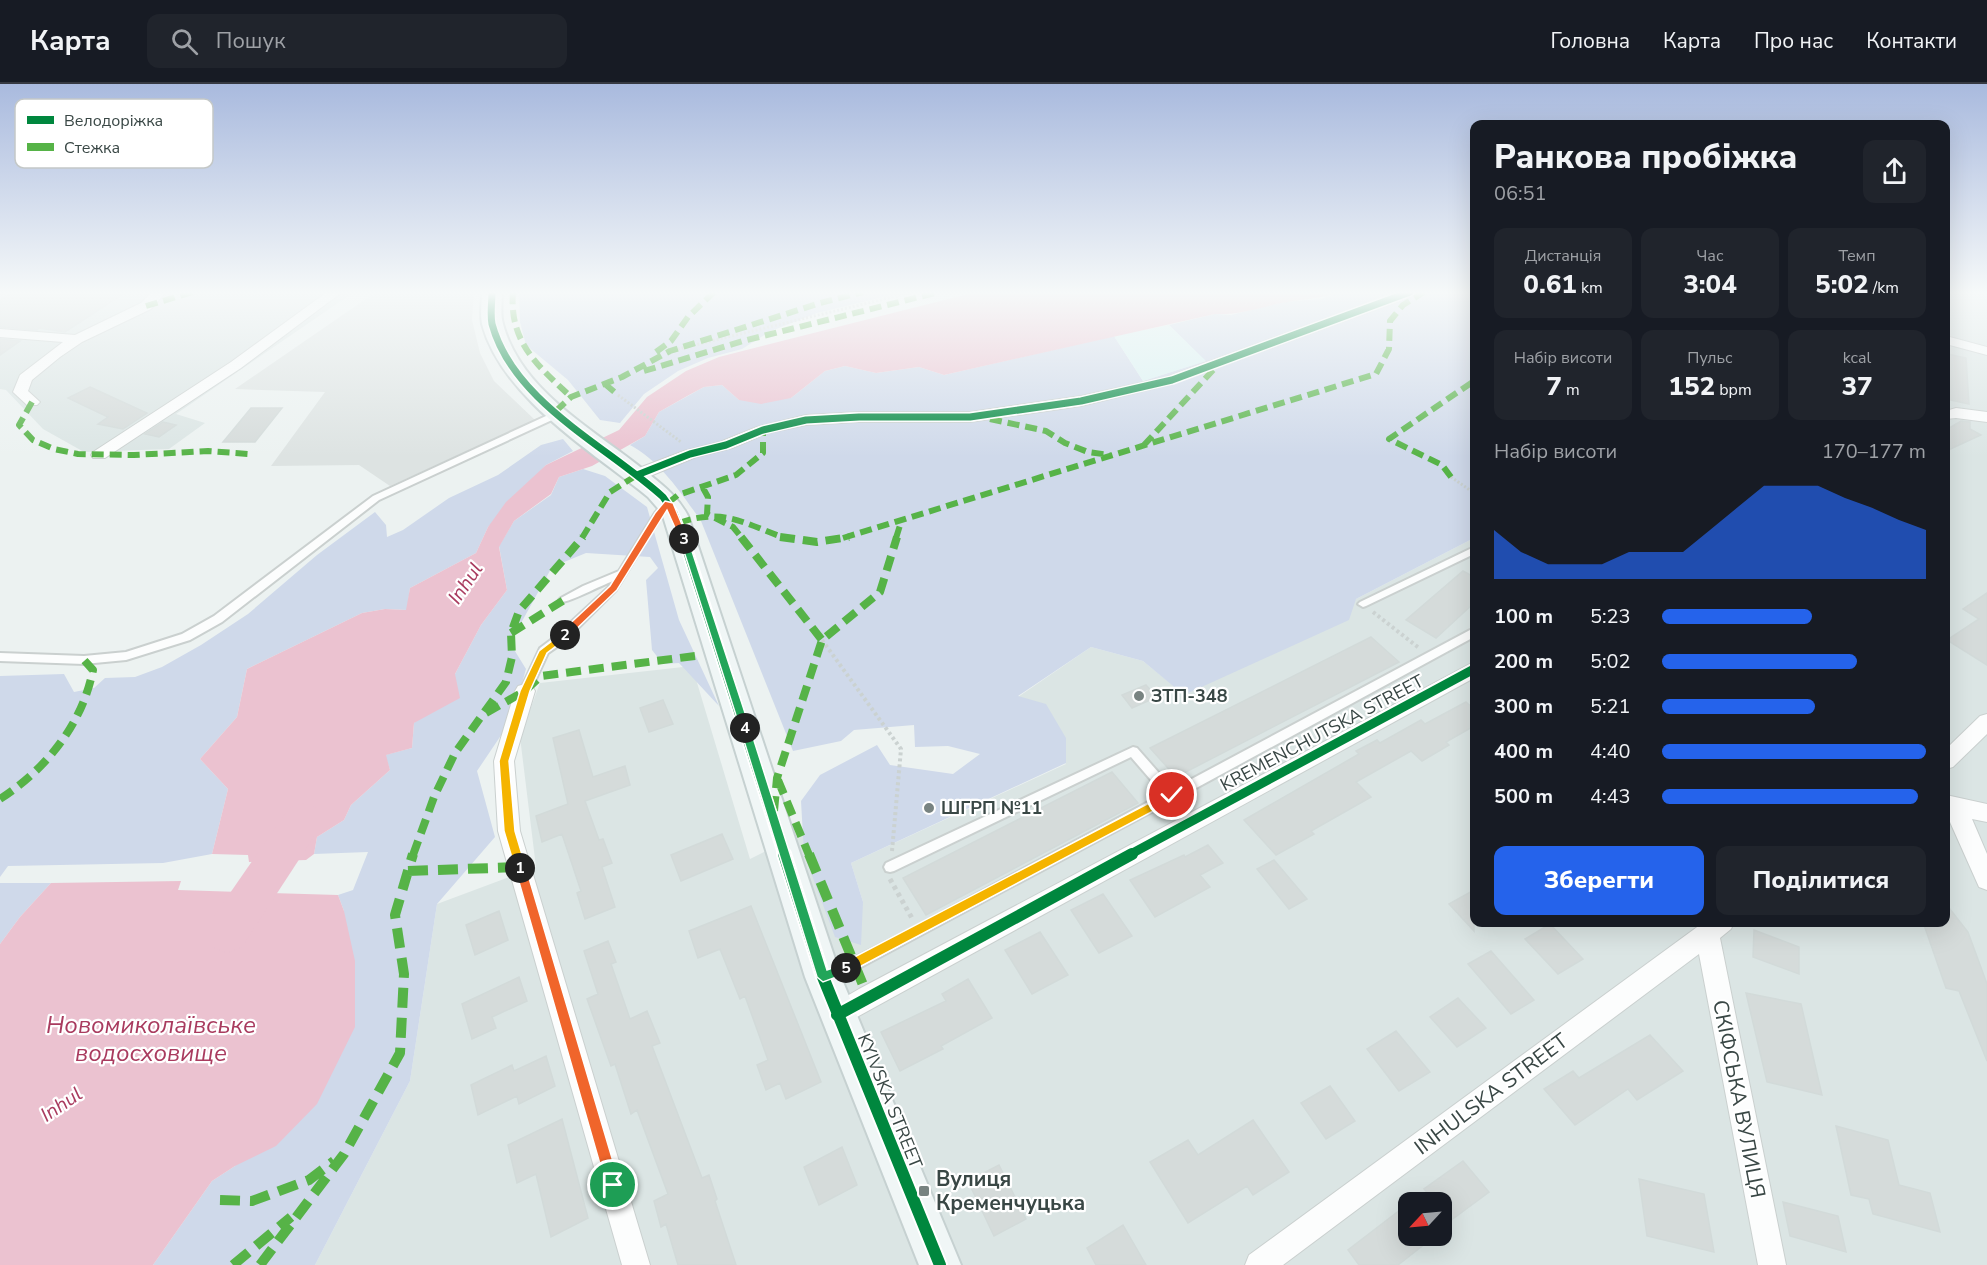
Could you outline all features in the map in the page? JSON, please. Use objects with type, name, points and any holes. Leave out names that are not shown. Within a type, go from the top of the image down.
[{"type":"street","points":[[32,402],[20,392],[25,378],[66,347]]},
{"type":"street","points":[[99,455],[260,347]]},
{"type":"street","name":"KYIVSKA STREET","points":[[500,347],[513,370],[563,417],[631,470],[668,503],[679,523],[823,977],[940,1265]]},
{"type":"street","points":[[631,470],[726,445],[763,430],[806,420],[860,417],[970,417],[1081,401],[1172,380],[1261,347]]},
{"type":"street","points":[[1951,414],[1987,417]]},
{"type":"street","name":"KREMENCHUTSKA STREET","points":[[837,1015],[1470,671]]},
{"type":"street","points":[[525,691],[504,761],[509,831],[636,1265]]},
{"type":"street","points":[[1950,757],[1987,722]]},
{"type":"street","points":[[1950,804],[1987,813]]},
{"type":"street","points":[[1950,804],[1987,880]]},
{"type":"street","name":"INHULSKA STREET","points":[[1259,1265],[1715,928]]},
{"type":"street","name":"СКІФСЬКА ВУЛИЦЯ","points":[[1715,928],[1772,1265]]},
{"type":"lane","points":[[0,657],[84,660],[126,656],[186,637],[218,620],[376,498],[549,418],[563,417]]},
{"type":"lane","points":[[525,691],[544,651],[560,639],[613,588],[668,503]]},
{"type":"lane","points":[[1363,604],[1470,552]]},
{"type":"lane","points":[[564,600],[585,588],[622,573]]},
{"type":"lane","points":[[823,977],[843,970],[919,931],[1470,635]]},
{"type":"lane","points":[[890,867],[1133,751],[1172,795]]},
{"type":"path","points":[[670,351],[686,347]]},
{"type":"path","points":[[618,395],[682,443]]},
{"type":"path","points":[[1451,477],[1470,490]]},
{"type":"path","points":[[1363,604],[1412,642]]},
{"type":"path","points":[[822,640],[900,749],[890,878],[919,931]]},
{"type":"shaded area","points":[[0,347],[274,347],[176,414],[205,423],[169,449],[84,452],[43,429],[6,390],[0,389]]},
{"type":"shaded area","points":[[296,347],[479,347],[494,381],[535,420],[390,486],[359,465],[271,466],[325,392],[235,389]]},
{"type":"shaded area","points":[[529,347],[745,347],[708,358],[678,371],[644,394],[620,423],[600,420],[568,380]]},
{"type":"shaded area","points":[[1066,347],[1121,347],[1143,381],[1205,361],[1191,347],[1470,347],[1470,540],[1356,599],[1349,620],[1184,695],[1143,661],[1091,647],[1018,696],[1046,704],[1066,738],[1066,763],[851,863],[863,902],[861,945],[835,937],[804,854],[801,801],[820,775],[877,745],[890,765],[953,774],[980,754],[948,746],[915,747],[914,725],[854,730],[841,741],[793,751],[701,521],[661,469],[630,445],[645,436],[659,412],[704,387],[722,385],[739,400],[791,398],[825,371],[845,366],[876,373],[919,367],[944,375]]},
{"type":"shaded area","points":[[1950,347],[1987,347],[1987,1265],[315,1265],[410,1081],[437,904],[536,867],[520,737],[540,683],[692,666],[750,859],[804,832],[804,854],[863,902],[851,863],[1066,764],[1018,697],[1091,647],[1143,661],[1185,695],[1356,599],[1470,540],[1470,927],[1950,927]]},
{"type":"shaded area","points":[[563,439],[573,451],[546,465],[488,527],[476,553],[410,588],[407,610],[385,609],[362,613],[247,669],[237,717],[200,759],[228,789],[212,854],[163,863],[8,866],[0,877],[0,676],[64,674],[74,692],[94,688],[105,678],[135,677],[162,667],[248,614],[317,555],[375,512],[386,525],[387,537],[403,530],[449,498],[498,475],[541,445]]},
{"type":"shaded area","points":[[583,469],[605,476],[647,507],[679,620],[719,706],[679,663],[663,664],[652,650],[646,580],[658,568],[650,557],[586,553],[552,567],[510,643],[526,669],[512,719],[477,771],[495,837],[437,904],[410,1081],[315,1265],[153,1265],[212,1181],[235,1166],[344,911],[338,895],[353,890],[368,852],[314,854],[317,837],[344,820],[351,805],[390,770],[385,755],[412,748],[414,723],[455,674],[481,625],[507,590],[499,546],[514,521],[551,495],[559,477]]},
{"type":"shaded area","points":[[0,883],[51,883],[20,917],[0,944]]},
{"type":"sand","points":[[1121,347],[1192,347],[1206,361],[1143,381]]},
{"type":"water","points":[[758,347],[1068,347],[944,375],[919,367],[876,373],[845,366],[825,371],[791,398],[761,404],[739,400],[722,385],[704,387],[659,412],[645,436],[592,466],[559,477],[551,494],[514,521],[499,547],[507,590],[481,625],[455,674],[460,698],[414,723],[412,748],[386,755],[390,770],[351,805],[344,820],[317,837],[314,854],[306,860],[249,862],[248,855],[212,854],[228,789],[200,759],[237,717],[247,669],[362,613],[385,609],[406,610],[410,588],[476,553],[488,527],[506,502],[546,465],[619,430],[647,397],[686,371],[719,357]]},
{"type":"water","name":"Новомиколаївське водосховище","points":[[181,881],[178,890],[338,895],[344,911],[355,961],[355,1027],[317,1104],[276,1146],[235,1166],[212,1181],[153,1265],[0,1265],[0,944],[20,917],[51,883]]},
{"type":"building","points":[[0,347],[11,347],[0,355]]},
{"type":"building","points":[[1950,354],[1966,358],[1969,404],[1950,400]]},
{"type":"building","points":[[90,387],[147,413],[123,429],[98,424],[108,417],[68,398]]},
{"type":"building","points":[[251,408],[282,408],[255,442],[223,442]]},
{"type":"building","points":[[1961,421],[1970,422],[1970,429],[1981,435],[1950,449],[1950,428]]},
{"type":"building","points":[[163,422],[176,425],[159,437],[145,434]]},
{"type":"building","points":[[1463,571],[1470,575],[1470,607],[1436,638],[1406,620]]},
{"type":"building","points":[[1987,593],[1987,665],[1950,642],[1950,638],[1979,619],[1963,609]]},
{"type":"building","points":[[1371,637],[1399,662],[1176,777],[1150,748]]},
{"type":"building","name":"ЗТП-348","points":[[1146,685],[1157,697],[1132,708],[1122,695]]},
{"type":"building","points":[[663,700],[673,724],[649,732],[640,708]]},
{"type":"building","points":[[1466,702],[1470,706],[1470,728],[1446,742],[1449,745],[1422,761],[1411,751],[1356,782],[1371,797],[1311,831],[1314,834],[1276,855],[1244,820],[1359,754],[1356,751],[1377,740],[1380,743],[1421,720],[1425,724]]},
{"type":"building","points":[[579,730],[593,777],[625,766],[630,785],[585,801],[599,840],[603,839],[612,863],[602,867],[615,907],[585,919],[577,893],[581,891],[562,834],[542,842],[536,816],[568,804],[553,738]]},
{"type":"building","points":[[1112,772],[1138,803],[926,915],[903,878]]},
{"type":"building","points":[[722,834],[733,859],[681,881],[671,855]]},
{"type":"building","points":[[1208,845],[1223,863],[1200,875],[1210,887],[1155,917],[1130,880]]},
{"type":"building","points":[[1274,860],[1307,899],[1289,909],[1257,869]]},
{"type":"building","points":[[1470,892],[1470,927],[1449,904]]},
{"type":"building","points":[[1103,894],[1132,936],[1099,953],[1071,910]]},
{"type":"building","points":[[751,906],[821,1082],[786,1099],[780,1083],[766,1090],[757,1065],[768,1060],[745,996],[740,999],[720,949],[698,958],[689,931]]},
{"type":"building","points":[[1950,909],[1968,932],[1987,984],[1987,1061],[1959,991],[1946,988],[1925,927],[1950,927]]},
{"type":"building","points":[[499,911],[508,940],[475,955],[466,925]]},
{"type":"building","points":[[1545,927],[1553,927],[1583,959],[1558,974],[1525,939]]},
{"type":"building","points":[[1754,930],[1799,947],[1799,974],[1753,957]]},
{"type":"building","points":[[1040,932],[1068,975],[1032,994],[1005,950]]},
{"type":"building","points":[[608,941],[616,962],[611,964],[630,1019],[647,1011],[660,1043],[652,1046],[702,1178],[709,1175],[736,1265],[678,1265],[666,1224],[661,1227],[654,1201],[668,1194],[637,1110],[631,1114],[615,1064],[611,1066],[587,999],[598,994],[584,951]]},
{"type":"building","points":[[1491,951],[1534,1000],[1511,1014],[1468,964]]},
{"type":"building","points":[[519,977],[527,1001],[492,1017],[496,1028],[472,1039],[462,1004]]},
{"type":"building","points":[[968,979],[992,1018],[941,1046],[943,1049],[900,1071],[881,1032],[946,1001],[942,994]]},
{"type":"building","points":[[1746,993],[1801,1004],[1822,1095],[1767,1082]]},
{"type":"building","points":[[1458,998],[1486,1028],[1457,1047],[1430,1017]]},
{"type":"building","points":[[1396,1031],[1430,1072],[1399,1091],[1367,1049]]},
{"type":"building","points":[[1650,1035],[1683,1071],[1637,1100],[1628,1089],[1575,1125],[1544,1089],[1573,1071],[1579,1078]]},
{"type":"building","points":[[546,1056],[555,1086],[519,1104],[517,1096],[478,1115],[471,1085],[512,1065],[514,1071]]},
{"type":"building","points":[[1330,1086],[1355,1121],[1326,1139],[1301,1103]]},
{"type":"building","points":[[562,1119],[588,1218],[551,1237],[536,1174],[517,1183],[508,1145]]},
{"type":"building","points":[[1253,1120],[1289,1172],[1253,1195],[1247,1186],[1188,1223],[1150,1162],[1188,1140],[1198,1155]]},
{"type":"building","points":[[1836,1126],[1888,1140],[1899,1185],[1930,1193],[1940,1232],[1873,1214],[1869,1199],[1851,1195]]},
{"type":"building","points":[[842,1147],[857,1185],[819,1205],[804,1167]]},
{"type":"building","points":[[1463,1161],[1489,1192],[1452,1220],[1452,1192],[1427,1192],[1424,1189]]},
{"type":"building","points":[[999,1165],[1026,1219],[994,1236],[968,1181]]},
{"type":"building","points":[[1639,1179],[1704,1194],[1714,1252],[1647,1236]]},
{"type":"building","points":[[1783,1202],[1838,1216],[1846,1252],[1790,1236]]},
{"type":"building","points":[[1398,1212],[1398,1246],[1422,1246],[1398,1265],[1359,1265],[1348,1250]]},
{"type":"building","points":[[1123,1225],[1146,1265],[1096,1265],[1087,1248]]},
{"type":"waterway","name":"Inhul","points":[[227,933],[303,820]]},
{"type":"marked path","points":[[524,347],[537,364],[571,397]]},
{"type":"marked path","points":[[656,352],[663,347]]},
{"type":"marked path","points":[[556,411],[571,397],[622,377],[670,351],[682,347]]},
{"type":"marked path","points":[[644,371],[723,347]]},
{"type":"marked path","points":[[679,523],[711,515],[731,517],[785,538],[802,541],[817,542],[845,538],[1376,374],[1385,361],[1389,347]]},
{"type":"marked path","points":[[1144,445],[1215,368]]},
{"type":"marked path","points":[[605,384],[618,395]]},
{"type":"marked path","points":[[1451,477],[1442,465],[1389,439],[1470,384]]},
{"type":"marked path","points":[[32,402],[19,425],[33,440],[54,449],[106,456],[208,451],[249,454]]},
{"type":"marked path","points":[[990,419],[1046,431],[1065,443],[1088,452],[1110,455]]},
{"type":"marked path","points":[[668,503],[678,495],[736,475],[763,453],[763,430]]},
{"type":"marked path","points":[[260,1265],[344,1154],[400,1053],[404,974],[395,915],[417,841],[434,797],[455,753],[506,682],[512,657],[511,633],[519,611],[577,546],[610,492],[637,475]]},
{"type":"marked path","points":[[703,488],[708,497],[707,514],[733,527],[822,640]]},
{"type":"marked path","points":[[774,811],[777,778],[822,640],[880,592],[901,522]]},
{"type":"marked path","points":[[511,633],[564,600]]},
{"type":"marked path","points":[[486,713],[525,691],[541,676],[702,655]]},
{"type":"marked path","points":[[0,799],[31,776],[46,761],[72,726],[82,707],[93,670],[84,660]]},
{"type":"marked path","points":[[778,780],[868,997]]},
{"type":"marked path","points":[[408,871],[520,867]]},
{"type":"marked path","points":[[220,1200],[252,1201],[309,1180],[334,1161]]},
{"type":"marked path","points":[[233,1265],[291,1217]]},
{"type":"cycle path","points":[[500,347],[519,376],[542,400],[660,494],[670,505],[679,523],[823,977],[940,1265]]},
{"type":"cycle path","points":[[637,475],[690,454],[726,445],[763,430],[806,420],[859,417],[970,417],[1081,401],[1172,380],[1261,347]]},
{"type":"cycle path","points":[[837,1015],[1470,671]]},
{"type":"place","name":"ЗТП-348","points":[[1139,696]]},
{"type":"place","name":"ШГРП №11","points":[[929,808]]},
{"type":"place","name":"Вулиця Кременчуцька","points":[[924,1191]]},
{"type":"route","points":[[613,1185],[509,831],[504,761],[525,691],[544,651],[560,639],[613,588],[658,515],[668,503],[679,523],[823,977],[843,970],[919,931],[1172,795]]}]
